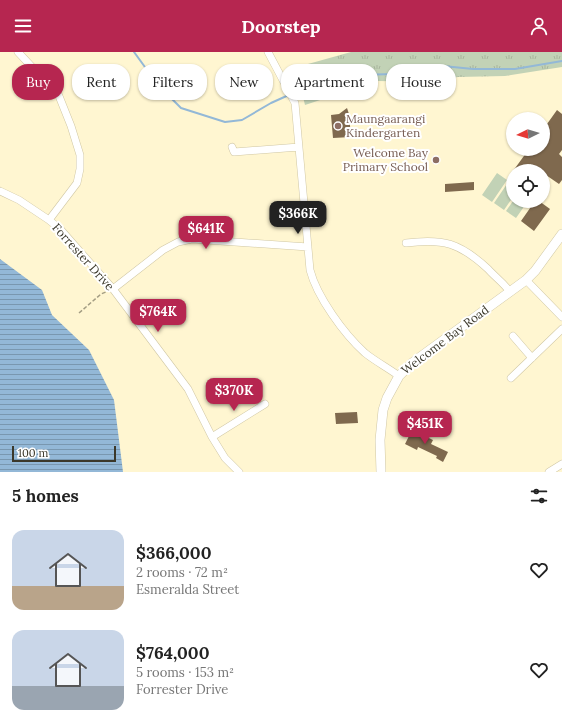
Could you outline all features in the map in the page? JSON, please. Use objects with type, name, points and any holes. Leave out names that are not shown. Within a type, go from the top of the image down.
[{"type":"main road","name":"Welcome Bay Road","points":[[381,472],[380,440],[383,410],[387,398],[399,376],[412,363],[526,280],[535,271],[562,234]]},
{"type":"street","name":"Forrester Drive","points":[[18,52],[59,96],[71,126],[80,155],[80,169],[77,183],[49,220]]},
{"type":"street","points":[[268,52],[295,103],[310,270],[313,282],[330,312],[365,353],[399,376]]},
{"type":"street","points":[[232,147],[234,152],[300,147]]},
{"type":"street","name":"Forrester Drive","points":[[0,191],[19,200],[61,230],[113,289],[188,389],[212,437],[225,458],[239,472]]},
{"type":"street","points":[[113,289],[163,250],[178,242],[192,239],[308,248]]},
{"type":"street","points":[[406,242],[427,240],[454,244],[473,256],[510,292]]},
{"type":"street","points":[[526,280],[562,316]]},
{"type":"street","points":[[512,378],[562,329]]},
{"type":"street","points":[[513,336],[532,358]]},
{"type":"street","points":[[212,437],[265,404]]},
{"type":"street","points":[[549,472],[562,464]]},
{"type":"path","points":[[79,313],[101,294],[113,289]]},
{"type":"green space","points":[[351,52],[562,52],[562,67],[505,76],[456,77],[456,64],[386,64],[386,81],[378,81],[378,64],[308,64]]},
{"type":"green space","points":[[304,100],[320,100],[305,105]]},
{"type":"green space","points":[[497,173],[506,179],[492,202],[482,195]]},
{"type":"green space","points":[[506,185],[506,207],[504,210],[494,203]]},
{"type":"green space","points":[[508,208],[523,208],[516,218],[506,211]]},
{"type":"water","points":[[0,259],[42,290],[52,315],[89,350],[114,400],[123,472],[0,472]]},
{"type":"building","points":[[347,108],[351,137],[333,138],[331,115],[339,114]]},
{"type":"building","points":[[557,110],[562,114],[562,150],[559,154],[562,157],[562,180],[559,184],[550,178],[550,164],[518,164],[524,156],[550,156],[550,120]]},
{"type":"building","points":[[474,182],[474,190],[445,192],[445,184]]},
{"type":"building","points":[[530,208],[550,209],[534,231],[521,221]]},
{"type":"building","points":[[357,412],[358,423],[336,424],[335,413]]},
{"type":"building","points":[[412,430],[433,440],[431,444],[448,452],[443,462],[436,458],[437,456],[418,447],[417,450],[405,444]]},
{"type":"waterway","points":[[134,52],[158,85],[181,108],[225,122],[242,120],[271,103],[291,94],[315,90],[356,75],[394,74],[416,76],[443,66],[473,69],[515,69],[562,61]]},
{"type":"place","name":"Maungaarangi Kindergarten","points":[[338,126]]},
{"type":"place","name":"Welcome Bay Primary School","points":[[436,160]]}]
